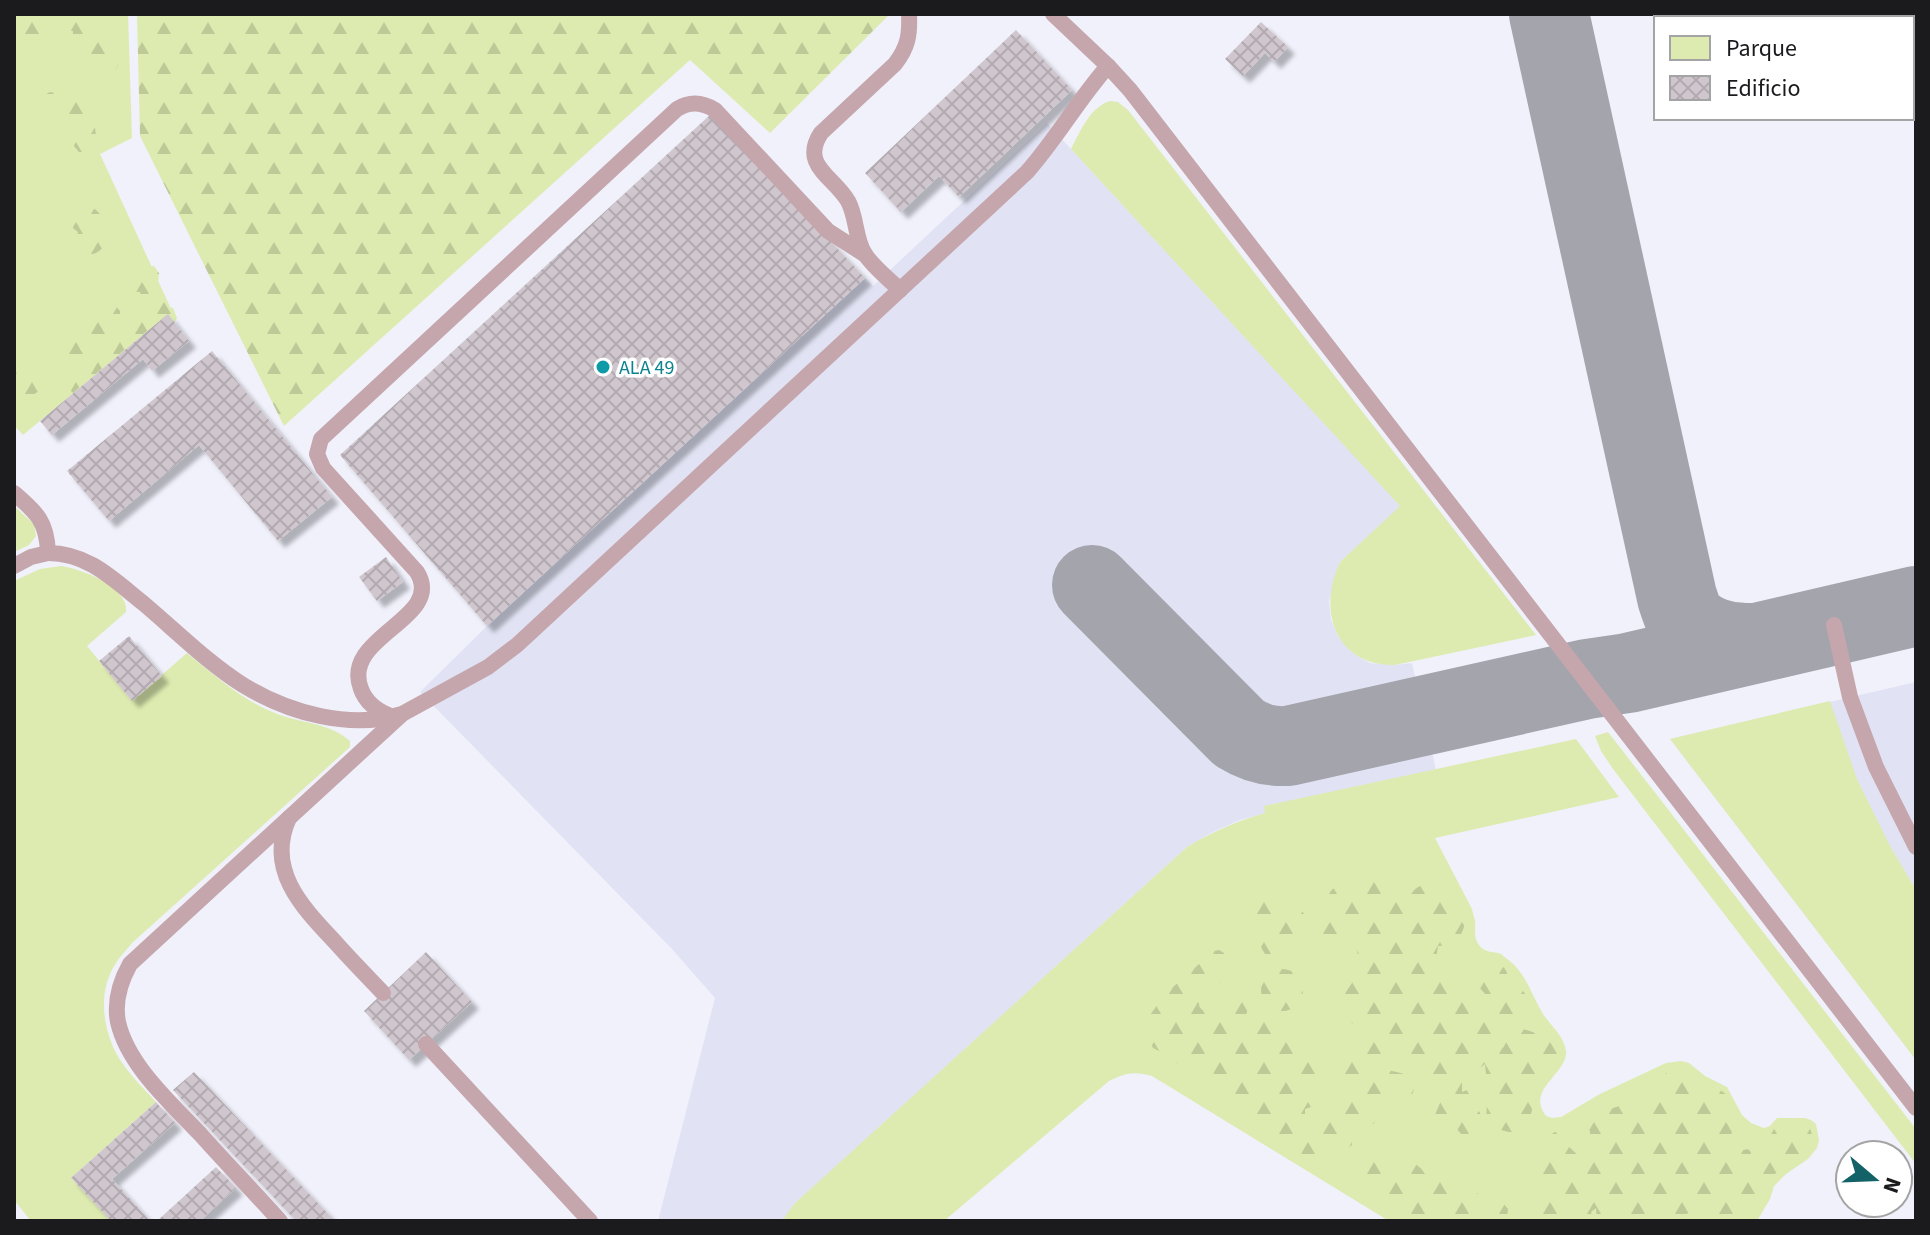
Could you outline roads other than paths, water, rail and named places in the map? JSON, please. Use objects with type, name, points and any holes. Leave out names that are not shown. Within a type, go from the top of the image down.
[{"type":"lane","points":[[864,254],[849,203],[815,160],[816,141],[905,51],[909,38],[909,14]]},
{"type":"lane","points":[[1053,14],[1130,90],[1916,1108]]},
{"type":"lane","points":[[280,1221],[153,1083],[123,1038],[117,1008],[118,992],[130,964],[398,715],[488,667],[517,645],[1027,172],[1108,66]]},
{"type":"lane","points":[[398,715],[377,709],[363,694],[359,686],[358,668],[365,653],[419,602],[423,586],[421,578],[323,468],[317,454],[321,439],[677,109],[684,105],[700,104],[715,110],[828,231],[864,254],[900,290]]},
{"type":"lane","points":[[14,493],[42,521],[47,534],[48,553]]},
{"type":"lane","points":[[14,566],[48,553],[81,558],[103,570],[219,668],[261,695],[329,717],[365,721],[398,715]]},
{"type":"lane","points":[[1834,625],[1855,711],[1876,767],[1916,847]]},
{"type":"lane","points":[[290,817],[285,826],[282,846],[282,859],[290,885],[310,916],[383,993]]},
{"type":"lane","points":[[426,1044],[590,1221]]},
{"type":"place","name":"ALA 49","points":[[603,367]]}]
